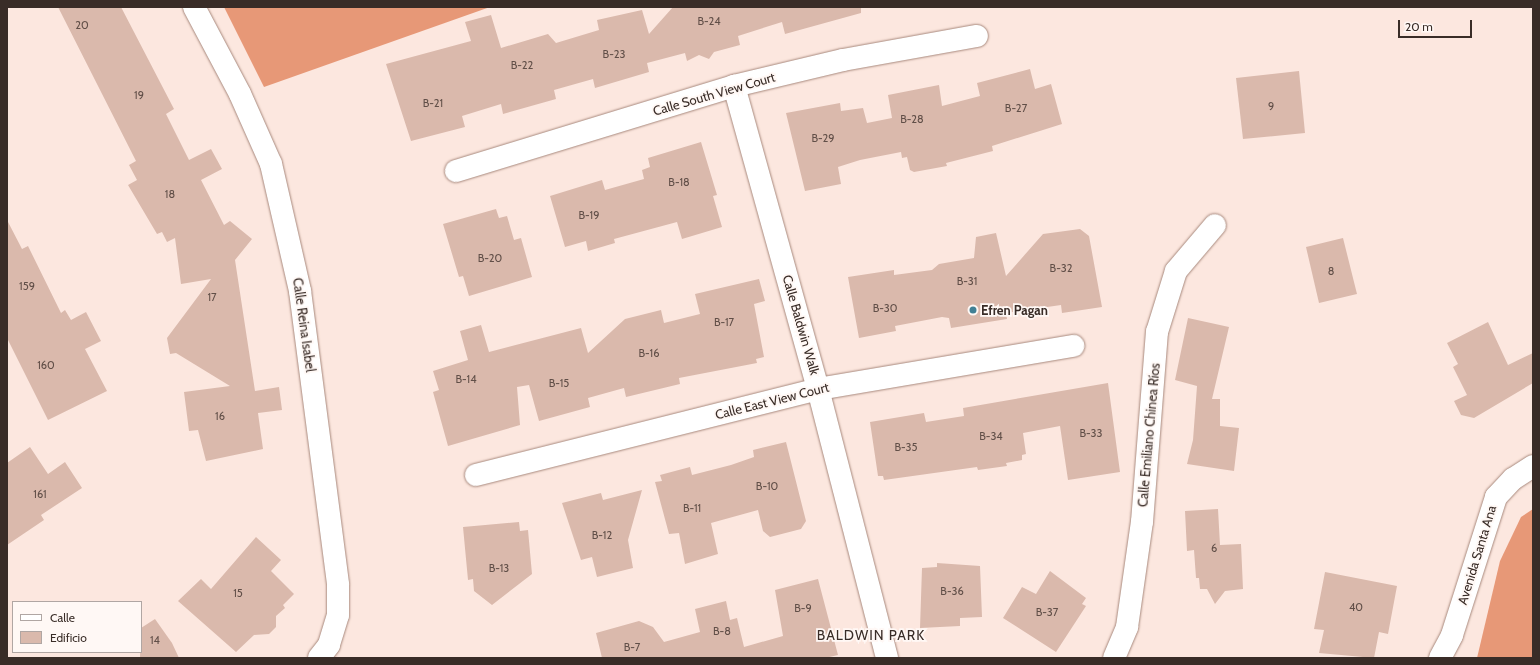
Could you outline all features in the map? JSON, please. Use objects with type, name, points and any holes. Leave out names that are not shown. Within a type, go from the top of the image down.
[{"type":"street","name":"Calle Reina Isabel","points":[[194,7],[240,94],[271,164],[300,291],[338,585],[338,615],[328,645],[319,658]]},
{"type":"street","name":"Calle South View Court","points":[[456,171],[734,86],[843,60],[977,36]]},
{"type":"street","name":"Calle Baldwin Walk","points":[[734,86],[818,389],[887,658]]},
{"type":"street","name":"Calle Emiliano Chinea Ríos","points":[[1114,658],[1127,627],[1141,530],[1157,332],[1176,272],[1215,225]]},
{"type":"street","name":"Calle East View Court","points":[[476,475],[818,389],[1074,346]]},
{"type":"street","name":"Avenida Santa Ana","points":[[1440,658],[1452,635],[1496,496],[1513,479],[1533,466]]},
{"type":"shaded area","points":[[224,7],[490,7],[264,87]]},
{"type":"shaded area","points":[[1533,509],[1533,658],[1477,658],[1500,561],[1521,517]]},
{"type":"building","points":[[58,7],[121,7],[174,109],[166,114],[189,160],[211,149],[222,169],[201,180],[224,225],[230,221],[252,239],[235,260],[255,391],[279,387],[282,410],[258,413],[263,449],[206,461],[198,430],[189,431],[184,392],[230,386],[176,353],[170,354],[167,338],[211,279],[181,284],[175,238],[167,242],[162,232],[157,234],[128,185],[137,180],[129,165],[136,161]]},
{"type":"building","points":[[673,7],[861,7],[861,13],[785,34],[782,22],[738,36],[740,45],[714,52],[709,59],[699,55],[687,61],[685,53],[647,63],[649,72],[595,88],[593,79],[554,90],[556,99],[503,114],[501,104],[462,116],[465,127],[411,141],[386,64],[471,41],[465,22],[491,15],[501,48],[548,34],[556,43],[599,30],[597,20],[642,10],[649,34]]},
{"type":"building","points":[[1030,69],[1035,89],[1051,84],[1062,124],[992,146],[993,151],[946,163],[947,166],[914,172],[910,170],[907,157],[902,158],[901,152],[860,160],[838,167],[841,184],[805,191],[786,113],[840,103],[841,111],[863,108],[867,123],[892,118],[888,95],[939,85],[942,106],[980,96],[977,83]]},
{"type":"building","points":[[1299,71],[1305,133],[1243,139],[1236,78]]},
{"type":"building","points":[[701,142],[717,195],[713,196],[722,227],[682,239],[677,222],[614,239],[615,243],[588,251],[586,241],[565,247],[550,196],[602,180],[605,190],[644,179],[642,170],[650,167],[648,158]]},
{"type":"building","points":[[496,209],[499,218],[507,216],[514,240],[521,238],[532,277],[469,296],[463,276],[459,277],[443,224]]},
{"type":"building","points":[[7,220],[22,249],[28,246],[61,313],[65,310],[71,320],[86,312],[101,341],[85,349],[107,391],[48,420],[7,338]]},
{"type":"building","points":[[1080,229],[1089,236],[1102,307],[1062,313],[1061,305],[1006,313],[1007,319],[951,328],[949,318],[942,317],[895,326],[896,331],[859,338],[848,277],[894,270],[894,275],[932,270],[939,264],[974,258],[976,237],[996,233],[1006,276],[1043,234]]},
{"type":"building","points":[[1343,238],[1357,294],[1319,303],[1306,247]]},
{"type":"building","points":[[759,279],[765,301],[754,304],[764,357],[756,359],[757,363],[679,378],[680,384],[626,397],[624,388],[588,398],[590,407],[539,421],[529,385],[517,387],[520,425],[448,446],[433,392],[439,390],[433,371],[468,360],[460,331],[481,325],[489,352],[581,328],[588,353],[625,319],[661,310],[664,323],[700,314],[695,294]]},
{"type":"building","points":[[1188,318],[1229,327],[1212,399],[1220,399],[1220,426],[1239,428],[1234,471],[1187,464],[1193,440],[1197,386],[1175,380]]},
{"type":"building","points":[[1488,322],[1508,365],[1533,353],[1533,383],[1474,418],[1461,415],[1454,401],[1467,395],[1453,367],[1458,364],[1447,343]]},
{"type":"building","points":[[1108,383],[1120,472],[1068,480],[1060,426],[1023,433],[1026,454],[1022,455],[1022,460],[1006,463],[1007,466],[978,470],[977,467],[884,480],[883,476],[878,476],[870,422],[924,413],[926,422],[964,416],[963,408]]},
{"type":"building","points":[[786,442],[806,521],[801,529],[770,537],[763,531],[758,510],[711,523],[718,554],[685,564],[679,533],[669,534],[655,482],[662,481],[660,475],[690,467],[692,475],[731,465],[754,457],[753,450]]},
{"type":"building","points":[[30,447],[48,474],[65,462],[82,488],[41,515],[44,520],[7,545],[7,463]]},
{"type":"building","points":[[642,490],[628,540],[633,568],[597,577],[592,557],[581,560],[562,503],[601,493],[603,500]]},
{"type":"building","points":[[1218,509],[1220,545],[1241,544],[1243,589],[1225,591],[1215,604],[1207,589],[1200,589],[1199,578],[1196,578],[1194,550],[1187,551],[1185,511]]},
{"type":"building","points":[[519,522],[520,531],[528,530],[532,574],[492,605],[474,591],[473,579],[468,580],[463,527]]},
{"type":"building","points":[[256,537],[281,560],[271,571],[294,594],[283,605],[285,608],[276,616],[276,627],[269,634],[254,635],[236,652],[178,601],[201,579],[211,589]]},
{"type":"building","points":[[937,563],[980,566],[982,617],[960,618],[960,626],[920,628],[922,568],[937,567]]},
{"type":"building","points":[[1050,571],[1086,598],[1082,604],[1086,606],[1056,652],[1003,618],[1022,587],[1036,594]]},
{"type":"building","points":[[1325,572],[1397,586],[1388,634],[1379,632],[1374,658],[1319,653],[1324,630],[1314,629]]},
{"type":"building","points":[[818,579],[838,655],[825,658],[602,658],[596,633],[639,621],[653,627],[664,642],[700,632],[695,609],[726,601],[730,620],[737,618],[744,647],[783,636],[775,590]]},
{"type":"building","points":[[155,619],[172,643],[179,658],[140,658],[140,653],[142,653],[142,627]]},
{"type":"place","name":"Efren Pagan","points":[[973,310]]},
{"type":"district","name":"BALDWIN PARK","points":[[871,635]]}]
